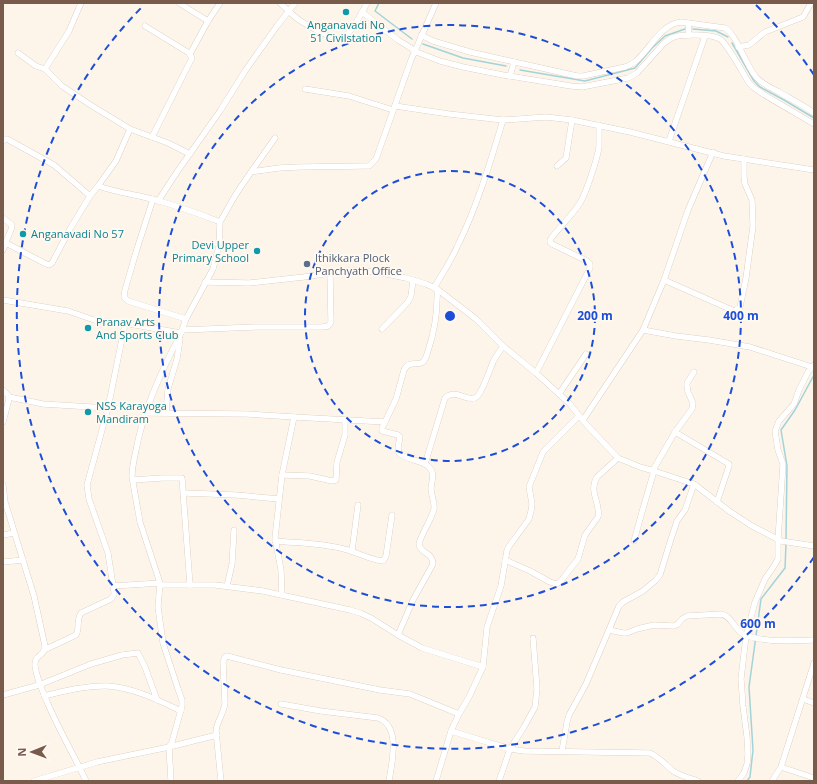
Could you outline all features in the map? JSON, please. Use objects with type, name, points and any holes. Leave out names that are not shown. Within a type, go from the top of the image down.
[{"type":"street","points":[[45,69],[69,31],[81,3]]},
{"type":"street","points":[[179,3],[208,21]]},
{"type":"street","points":[[190,54],[208,21],[220,3]]},
{"type":"street","points":[[280,3],[297,19],[311,28],[340,39],[344,38],[367,3]]},
{"type":"street","points":[[186,319],[128,301],[124,297],[127,282],[156,200],[220,111],[245,71],[295,3]]},
{"type":"street","points":[[251,172],[293,168],[369,166],[376,159],[414,51],[436,3]]},
{"type":"street","points":[[738,47],[749,45],[765,32],[803,17],[811,3]]},
{"type":"street","points":[[362,12],[414,51],[435,59],[455,65],[582,87],[628,78],[637,73],[667,40],[674,37],[689,33],[720,40],[729,40],[738,47],[757,78],[764,84],[814,113]]},
{"type":"street","points":[[421,36],[470,52],[513,63],[565,74],[583,76],[625,67],[631,64],[636,61],[656,38],[675,22],[724,28],[730,32],[727,46],[753,88],[814,124]]},
{"type":"street","points":[[688,24],[689,33]]},
{"type":"street","points":[[145,26],[190,54],[192,58],[152,137]]},
{"type":"street","points":[[669,141],[704,36]]},
{"type":"street","points":[[18,53],[36,66],[45,69],[62,86],[130,129],[168,143],[190,154]]},
{"type":"street","points":[[510,75],[513,63]]},
{"type":"street","points":[[305,89],[349,96],[394,108],[503,120],[546,117],[572,120],[669,141],[724,156],[814,170]]},
{"type":"street","points":[[398,635],[413,600],[433,564],[431,557],[421,549],[419,541],[433,510],[434,504],[431,494],[431,487],[433,475],[430,468],[425,464],[400,454],[398,448],[400,437],[398,435],[382,431],[382,428],[396,399],[406,366],[409,364],[421,363],[426,357],[435,328],[437,310],[436,288],[457,248],[474,208],[503,120]]},
{"type":"street","points":[[556,166],[566,158],[572,120]]},
{"type":"street","points":[[536,373],[590,268],[590,264],[587,261],[552,244],[550,240],[568,220],[585,193],[598,149],[599,125]]},
{"type":"street","points":[[6,243],[46,264],[51,264],[54,262],[70,229],[90,196],[116,161],[130,129]]},
{"type":"street","points":[[171,781],[169,747],[172,742],[183,703],[163,643],[158,607],[160,584],[140,522],[132,470],[146,410],[167,359],[186,319],[213,269],[219,246],[220,222],[236,194],[275,138]]},
{"type":"street","points":[[3,141],[7,139],[54,165],[90,196]]},
{"type":"street","points":[[436,781],[451,731],[483,668],[487,627],[501,586],[507,550],[531,516],[532,504],[529,487],[543,452],[581,418],[643,330],[664,280],[688,210],[713,152]]},
{"type":"street","points":[[664,280],[732,310],[735,311],[740,307],[745,284],[753,226],[752,200],[745,184],[744,159]]},
{"type":"street","points":[[98,186],[156,200],[220,222]]},
{"type":"street","points":[[3,218],[13,227],[7,237],[3,250]]},
{"type":"street","points":[[206,282],[249,283],[344,270],[358,270],[413,280],[436,288],[476,319],[503,346],[569,403],[618,458],[640,467],[654,470],[694,484],[752,526],[779,540],[814,546]]},
{"type":"street","points":[[3,300],[68,312],[94,320],[181,332],[256,327],[321,327],[330,325],[331,322],[330,273]]},
{"type":"street","points":[[382,330],[408,302],[411,296],[413,280]]},
{"type":"street","points":[[86,781],[56,723],[44,696],[40,685],[35,660],[44,650],[76,636],[78,633],[79,615],[82,612],[111,599],[114,595],[108,554],[91,508],[87,491],[88,480],[108,408],[125,324]]},
{"type":"street","points":[[643,330],[750,347],[813,366],[808,372],[794,404],[779,421],[775,431],[778,450],[783,464],[778,559],[765,579],[755,602],[748,636],[741,679],[748,754],[744,773],[738,781]]},
{"type":"street","points":[[166,413],[168,389],[177,359],[181,332]]},
{"type":"street","points":[[425,464],[445,398],[448,395],[453,394],[473,398],[477,397],[493,362],[503,346]]},
{"type":"street","points":[[559,394],[586,354]]},
{"type":"street","points":[[634,542],[654,470],[675,432],[692,409],[692,400],[688,392],[687,383],[694,372]]},
{"type":"street","points":[[3,390],[9,398],[43,404],[146,410],[166,413],[247,414],[385,422]]},
{"type":"street","points":[[3,422],[9,398]]},
{"type":"street","points":[[282,595],[281,570],[275,540],[282,475],[294,417]]},
{"type":"street","points":[[282,475],[310,476],[332,481],[336,480],[337,462],[345,435],[345,420]]},
{"type":"street","points":[[675,432],[729,464],[729,468],[717,502]]},
{"type":"street","points":[[505,560],[558,584],[578,559],[585,535],[598,517],[599,514],[593,489],[595,480],[618,458]]},
{"type":"street","points":[[133,480],[182,478],[190,585]]},
{"type":"street","points":[[562,751],[566,722],[586,684],[619,606],[623,602],[643,591],[660,575],[670,539],[677,521],[685,510],[694,484]]},
{"type":"street","points":[[3,485],[4,502],[34,596],[45,646],[44,650]]},
{"type":"street","points":[[184,493],[236,495],[279,499]]},
{"type":"street","points":[[352,551],[358,505]]},
{"type":"street","points":[[275,540],[331,546],[346,549],[381,561],[384,560],[386,556],[392,515]]},
{"type":"street","points":[[227,586],[232,564],[234,530]]},
{"type":"street","points":[[3,535],[14,533]]},
{"type":"street","points":[[3,562],[23,560]]},
{"type":"street","points":[[113,586],[160,584],[227,586],[263,591],[350,610],[371,618],[422,648],[483,668]]},
{"type":"street","points":[[608,630],[627,633],[654,625],[674,626],[687,616],[721,614],[730,619],[741,633],[758,639],[790,641],[814,640]]},
{"type":"street","points":[[499,781],[510,749],[535,707],[537,689],[533,638]]},
{"type":"street","points":[[3,695],[40,685],[91,664],[122,655],[138,653],[145,667],[157,700]]},
{"type":"street","points":[[221,781],[217,727],[224,710],[225,703],[223,662],[227,656],[281,670],[380,690],[410,694],[459,714]]},
{"type":"street","points":[[772,781],[781,767],[814,663]]},
{"type":"street","points":[[44,696],[69,690],[95,686],[108,686],[126,689],[181,710]]},
{"type":"street","points":[[803,699],[814,703]]},
{"type":"street","points":[[281,704],[321,711],[378,718],[386,722],[393,740],[393,759],[389,781]]},
{"type":"street","points":[[451,731],[510,749],[524,751],[650,753],[682,776],[698,781]]},
{"type":"street","points":[[34,781],[97,762],[217,735]]},
{"type":"street","points":[[781,767],[814,778]]},
{"type":"waterway","points":[[379,3],[375,11],[412,39]]},
{"type":"waterway","points":[[520,70],[585,81],[635,68],[652,48],[665,36],[685,29]]},
{"type":"waterway","points":[[693,29],[716,31],[728,37]]},
{"type":"waterway","points":[[732,43],[754,81],[760,87],[814,118]]},
{"type":"waterway","points":[[423,44],[463,58],[506,66]]},
{"type":"waterway","points":[[786,540],[787,466],[781,430],[795,410],[814,375]]},
{"type":"waterway","points":[[747,781],[750,777],[753,750],[749,687],[761,599],[785,568],[786,544]]},
{"type":"place","name":"Anganavadi No 51 Civilstation","points":[[346,12]]},
{"type":"place","name":"Anganavadi No 57","points":[[23,234]]},
{"type":"place","name":"Devi Upper Primary School","points":[[257,251]]},
{"type":"place","name":"Ithikkara Plock Panchyath Office","points":[[307,264]]},
{"type":"place","name":"Pranav Arts And Sports Club","points":[[88,328]]},
{"type":"place","name":"NSS Karayoga Mandiram","points":[[88,412]]}]
